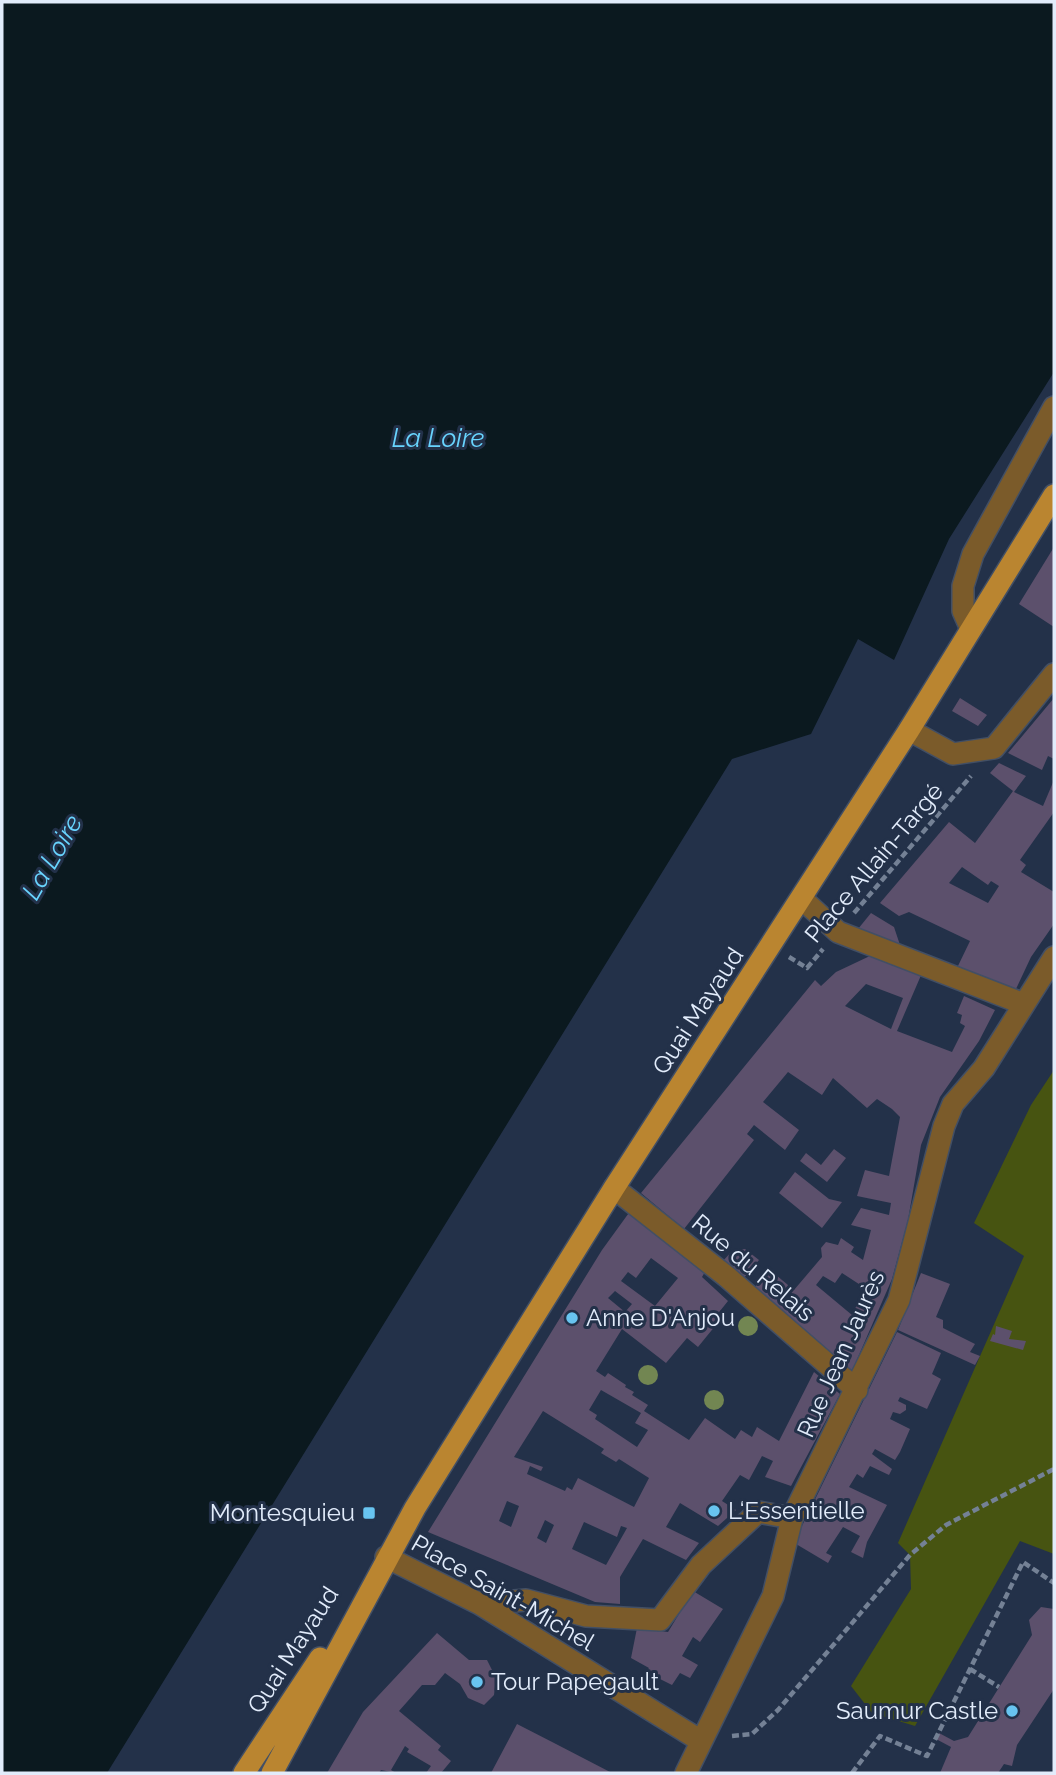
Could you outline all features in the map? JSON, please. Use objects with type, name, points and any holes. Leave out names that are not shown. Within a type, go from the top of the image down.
[{"type":"main road","name":"Quai Mayaud","points":[[244,1773],[386,1557],[614,1188],[802,899],[1054,495]]},
{"type":"main road","name":"Quai Mayaud","points":[[272,1773],[386,1557]]},
{"type":"street","points":[[971,629],[963,611],[963,586],[973,554],[1054,407]]},
{"type":"street","points":[[909,730],[953,754],[994,748],[1054,674]]},
{"type":"street","points":[[802,899],[838,932],[1024,1004]]},
{"type":"street","name":"Rue Jean Jaurès","points":[[686,1773],[774,1596],[792,1518],[899,1300],[944,1126],[953,1104],[984,1068],[1054,957]]},
{"type":"street","name":"Rue du Relais","points":[[614,1188],[726,1276],[857,1390]]},
{"type":"street","points":[[480,1604],[526,1600],[586,1616],[660,1620],[701,1564],[758,1512],[792,1518]]},
{"type":"street","name":"Place Saint-Michel","points":[[386,1557],[480,1604],[705,1733]]},
{"type":"path","name":"Place Allain-Targé","points":[[772,946],[807,968],[994,748]]},
{"type":"path","points":[[705,1733],[730,1736],[752,1734],[778,1710],[910,1555],[946,1525],[1054,1469]]},
{"type":"path","points":[[852,1773],[880,1736],[927,1756],[1023,1562],[1054,1583]]},
{"type":"path","points":[[970,1669],[999,1687]]},
{"type":"green space","points":[[1054,1070],[1054,1554],[1020,1541],[915,1726],[872,1713],[851,1686],[911,1589],[910,1555],[898,1543],[1024,1256],[974,1223],[1031,1105]]},
{"type":"water","name":"La Loire","points":[[2,2],[1054,2],[1054,372],[949,539],[894,660],[858,639],[811,734],[732,759],[107,1773],[2,1773]]},
{"type":"building","points":[[1054,547],[1054,627],[1019,604]]},
{"type":"building","points":[[960,698],[987,715],[978,726],[952,711]]},
{"type":"building","points":[[1054,698],[1054,759],[1048,756],[1042,770],[1008,753]]},
{"type":"building","points":[[999,763],[1026,776],[1014,792],[1043,806],[1054,780],[1054,812],[1020,860],[1026,865],[1021,872],[1054,892],[1054,924],[1031,957],[1015,991],[957,968],[970,941],[909,912],[899,916],[880,903],[949,822],[975,843],[1013,791],[990,773]],"holes":[[[962,867],[988,885],[991,881],[999,886],[988,903],[949,883]]]},
{"type":"building","points":[[871,913],[894,927],[900,945],[858,929]]},
{"type":"building","points":[[872,955],[922,973],[897,1031],[952,1052],[965,1026],[960,1023],[962,1015],[957,1013],[964,996],[995,1010],[979,1041],[940,1097],[921,1145],[908,1220],[892,1279],[852,1371],[753,1289],[770,1270],[794,1290],[822,1257],[821,1248],[826,1242],[838,1245],[841,1238],[854,1247],[851,1252],[863,1260],[871,1230],[851,1225],[861,1208],[889,1215],[891,1203],[857,1196],[865,1170],[889,1176],[900,1117],[892,1109],[877,1099],[867,1108],[833,1078],[822,1095],[788,1072],[763,1102],[799,1130],[785,1150],[754,1125],[747,1134],[754,1140],[684,1229],[641,1193],[815,980],[821,986],[836,972]],"holes":[[[866,984],[903,998],[891,1029],[845,1006]],[[842,1273],[865,1288],[852,1315],[816,1285],[823,1276],[835,1283]]]},
{"type":"building","points":[[834,1149],[846,1158],[827,1182],[800,1161],[806,1153],[821,1165]]},
{"type":"building","points":[[795,1172],[829,1199],[842,1202],[822,1228],[779,1193]]},
{"type":"building","points":[[631,1210],[706,1270],[702,1277],[728,1301],[716,1316],[720,1320],[698,1347],[687,1338],[666,1363],[622,1329],[596,1371],[605,1377],[608,1373],[626,1385],[625,1387],[634,1392],[632,1395],[648,1405],[644,1411],[689,1440],[705,1418],[735,1439],[741,1430],[752,1437],[757,1427],[779,1441],[814,1372],[840,1394],[791,1486],[765,1477],[773,1461],[762,1456],[749,1480],[740,1475],[722,1501],[736,1510],[718,1526],[680,1503],[666,1527],[699,1543],[686,1560],[643,1539],[620,1577],[620,1604],[595,1602],[428,1532],[602,1250]],"holes":[[[651,1258],[678,1278],[655,1306],[621,1281],[628,1272],[636,1278]],[[615,1291],[632,1304],[625,1312],[608,1298]],[[601,1390],[641,1413],[635,1423],[648,1430],[637,1447],[595,1419],[597,1415],[589,1410]],[[543,1411],[604,1449],[601,1453],[616,1462],[619,1459],[649,1478],[634,1507],[578,1478],[572,1490],[567,1487],[565,1491],[527,1474],[530,1466],[541,1471],[543,1467],[514,1457]],[[507,1501],[519,1506],[511,1527],[499,1521]],[[545,1520],[554,1525],[546,1543],[537,1538]],[[584,1522],[617,1537],[621,1526],[627,1528],[606,1565],[572,1549]]]},
{"type":"building","points":[[745,1249],[759,1260],[743,1279],[722,1262],[733,1250]]},
{"type":"building","points":[[921,1273],[950,1284],[936,1317],[943,1320],[943,1328],[975,1344],[970,1352],[980,1356],[975,1365],[898,1330]]},
{"type":"building","points":[[996,1326],[1012,1331],[1009,1339],[1026,1341],[1023,1350],[990,1341],[993,1334],[995,1335]]},
{"type":"building","points":[[897,1332],[941,1353],[932,1374],[941,1379],[927,1409],[900,1397],[898,1401],[906,1405],[906,1410],[900,1414],[893,1412],[890,1419],[910,1429],[900,1452],[895,1460],[875,1449],[872,1454],[892,1469],[889,1475],[870,1466],[863,1478],[857,1474],[849,1487],[887,1505],[867,1542],[863,1558],[851,1552],[860,1536],[843,1527],[826,1553],[832,1556],[828,1563],[796,1544],[801,1528]]},
{"type":"building","points":[[693,1591],[723,1609],[700,1642],[693,1637],[682,1656],[698,1665],[690,1678],[680,1673],[672,1685],[646,1672],[649,1668],[631,1658],[637,1628],[668,1632]]},
{"type":"building","name":"Saumur Castle","points":[[1041,1607],[1054,1609],[1054,1689],[1017,1745],[1012,1766],[1004,1764],[998,1773],[940,1773],[951,1747],[936,1739],[939,1733],[954,1741],[968,1737],[1032,1635],[1029,1620]]},
{"type":"building","points":[[437,1633],[469,1660],[487,1660],[496,1678],[494,1695],[484,1705],[468,1698],[460,1684],[445,1673],[435,1685],[422,1685],[399,1711],[441,1746],[438,1750],[451,1761],[441,1773],[426,1773],[431,1766],[407,1752],[409,1749],[405,1746],[391,1770],[396,1773],[381,1770],[379,1773],[327,1773],[363,1712]]},
{"type":"building","points":[[517,1724],[556,1744],[612,1773],[491,1773]]},
{"type":"place","name":"Anne D'Anjou","points":[[572,1318]]},
{"type":"place","name":"L‘Essentielle","points":[[714,1511]]},
{"type":"place","name":"Montesquieu","points":[[369,1513]]},
{"type":"place","name":"Tour Papegault","points":[[477,1682]]},
{"type":"place","name":"Saumur Castle","points":[[1012,1711]]}]
